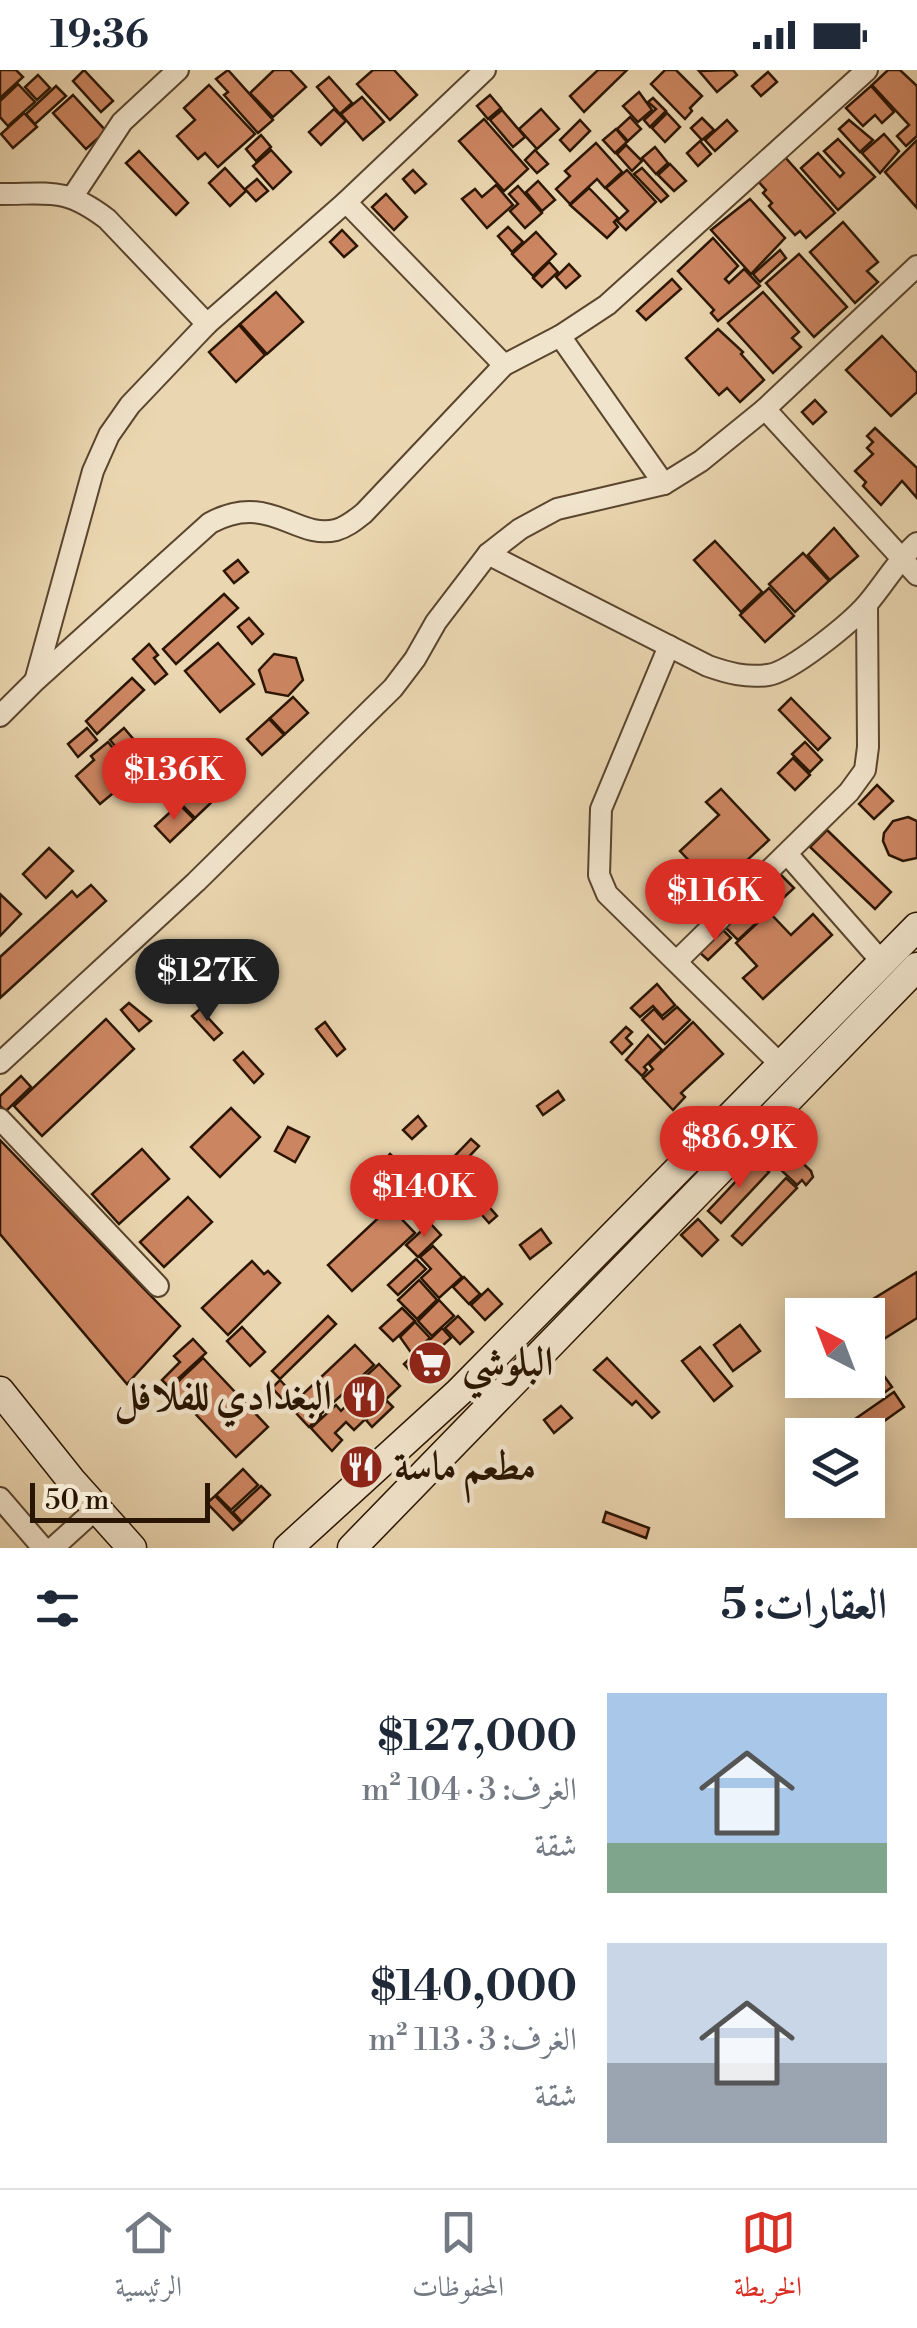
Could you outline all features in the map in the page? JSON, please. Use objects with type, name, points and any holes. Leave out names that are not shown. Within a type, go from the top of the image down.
[{"type":"main road","points":[[352,1548],[590,1303],[852,1014],[882,962],[917,927]]},
{"type":"main road","points":[[288,1548],[459,1392],[780,1064],[917,966]]},
{"type":"main road","points":[[569,1280],[590,1303]]},
{"type":"main road","points":[[0,1391],[132,1548]]},
{"type":"street","points":[[73,196],[122,122],[178,70]]},
{"type":"street","points":[[36,680],[93,471],[109,435],[156,376],[208,324],[346,202],[485,70]]},
{"type":"street","points":[[0,716],[151,574],[219,518],[251,511],[325,531],[350,524],[364,514],[504,365],[560,336],[607,305],[867,70]]},
{"type":"street","points":[[0,194],[73,196],[107,219],[208,324]]},
{"type":"street","points":[[346,202],[504,365]]},
{"type":"street","points":[[0,1063],[196,882],[392,688],[488,554],[520,528],[557,509],[664,484],[701,461],[765,409],[917,266]]},
{"type":"street","points":[[560,336],[664,484]]},
{"type":"street","points":[[765,409],[917,574]]},
{"type":"street","points":[[488,554],[708,666],[737,676],[773,675],[822,645],[867,605],[900,558],[917,543]]},
{"type":"street","points":[[677,961],[788,855],[865,770],[867,605]]},
{"type":"street","points":[[669,646],[601,809],[599,875],[608,894],[780,1064]]},
{"type":"street","points":[[788,855],[882,962]]},
{"type":"street","points":[[0,1119],[158,1286]]},
{"type":"street","points":[[0,1498],[43,1548]]},
{"type":"street","points":[[54,1548],[96,1509]]},
{"type":"building","points":[[0,70],[16,70],[23,77],[0,98]]},
{"type":"building","points":[[84,70],[113,101],[101,112],[73,81]]},
{"type":"building","points":[[228,70],[273,120],[258,133],[224,95],[228,92],[216,79]]},
{"type":"building","points":[[274,70],[290,70],[306,87],[273,117],[250,93]]},
{"type":"building","points":[[373,70],[394,70],[417,95],[390,120],[357,84]]},
{"type":"building","points":[[598,70],[627,70],[584,112],[570,96]]},
{"type":"building","points":[[665,70],[676,70],[702,96],[685,119],[651,84]]},
{"type":"building","points":[[733,70],[737,75],[717,92],[699,71]]},
{"type":"building","points":[[888,70],[900,70],[917,86],[917,136],[906,146],[897,136],[909,125],[872,85]]},
{"type":"building","points":[[768,72],[777,82],[761,96],[752,86]]},
{"type":"building","points":[[38,75],[50,88],[37,100],[25,87]]},
{"type":"building","points":[[329,77],[352,103],[340,114],[317,87]]},
{"type":"building","points":[[18,84],[35,102],[8,126],[0,117],[0,101]]},
{"type":"building","points":[[209,85],[255,134],[218,167],[205,153],[198,159],[177,136],[195,120],[184,108]]},
{"type":"building","points":[[56,86],[66,96],[35,124],[26,114]]},
{"type":"building","points":[[871,86],[894,112],[882,123],[875,115],[863,126],[846,108]]},
{"type":"building","points":[[639,92],[652,110],[638,122],[623,106]]},
{"type":"building","points":[[73,95],[106,131],[86,149],[53,113]]},
{"type":"building","points":[[490,95],[501,108],[488,119],[477,106]]},
{"type":"building","points":[[362,97],[384,122],[363,140],[341,114]]},
{"type":"building","points":[[653,98],[666,111],[650,127],[644,120],[656,109],[648,102]]},
{"type":"building","points":[[334,109],[346,121],[321,145],[309,132]]},
{"type":"building","points":[[541,109],[559,129],[537,149],[519,129]]},
{"type":"building","points":[[502,110],[525,137],[513,147],[490,120]]},
{"type":"building","points":[[24,113],[37,127],[13,148],[1,134]]},
{"type":"building","points":[[667,113],[680,127],[665,142],[652,128]]},
{"type":"building","points":[[630,117],[641,129],[628,141],[617,129]]},
{"type":"building","points":[[702,118],[714,130],[702,140],[691,128]]},
{"type":"building","points":[[484,119],[528,169],[504,191],[459,141]]},
{"type":"building","points":[[580,120],[590,131],[570,151],[560,140]]},
{"type":"building","points":[[727,120],[737,131],[715,151],[705,140]]},
{"type":"building","points":[[849,120],[873,140],[860,152],[839,129]]},
{"type":"building","points":[[616,129],[627,142],[615,153],[603,140]]},
{"type":"building","points":[[884,134],[899,151],[880,173],[862,153]]},
{"type":"building","points":[[261,135],[271,147],[256,161],[246,149]]},
{"type":"building","points":[[838,139],[875,177],[838,210],[801,168],[818,153],[840,177],[844,173],[824,151]]},
{"type":"building","points":[[917,140],[917,208],[885,172]]},
{"type":"building","points":[[700,141],[711,154],[698,166],[687,153]]},
{"type":"building","points":[[596,143],[622,172],[605,188],[597,179],[570,204],[556,189],[570,176],[565,171]]},
{"type":"building","points":[[626,145],[642,161],[632,171],[617,154]]},
{"type":"building","points":[[655,147],[668,163],[656,174],[642,158]]},
{"type":"building","points":[[271,150],[291,172],[273,189],[253,166]]},
{"type":"building","points":[[535,150],[548,164],[537,173],[525,160]]},
{"type":"building","points":[[139,151],[188,203],[176,215],[126,163]]},
{"type":"building","points":[[784,156],[835,213],[806,238],[800,231],[795,235],[769,206],[772,203],[763,193],[766,190],[757,180]]},
{"type":"building","points":[[670,164],[686,181],[674,191],[658,175]]},
{"type":"building","points":[[225,168],[246,191],[230,206],[209,183]]},
{"type":"building","points":[[642,168],[668,196],[661,202],[634,174]]},
{"type":"building","points":[[413,170],[426,184],[415,193],[403,179]]},
{"type":"building","points":[[627,170],[656,202],[626,230],[617,221],[628,211],[606,188]]},
{"type":"building","points":[[257,179],[268,191],[256,201],[245,189]]},
{"type":"building","points":[[538,181],[555,200],[542,211],[526,192]]},
{"type":"building","points":[[496,185],[513,205],[487,228],[462,199],[475,189],[482,197]]},
{"type":"building","points":[[518,186],[542,213],[525,228],[510,211],[518,204],[509,194]]},
{"type":"building","points":[[589,188],[618,218],[614,222],[618,227],[607,238],[570,205]]},
{"type":"building","points":[[386,194],[407,217],[394,230],[372,207]]},
{"type":"building","points":[[750,199],[785,238],[751,274],[711,230]]},
{"type":"building","points":[[843,222],[878,262],[867,271],[878,282],[855,303],[810,252]]},
{"type":"building","points":[[508,227],[523,242],[512,252],[498,236]]},
{"type":"building","points":[[342,230],[357,246],[344,257],[330,242]]},
{"type":"building","points":[[536,232],[556,254],[533,276],[512,254]]},
{"type":"building","points":[[713,238],[738,266],[725,279],[729,283],[744,269],[760,286],[718,321],[711,313],[714,310],[678,271]]},
{"type":"building","points":[[780,250],[786,258],[760,282],[753,274]]},
{"type":"building","points":[[799,254],[847,307],[814,337],[766,283]]},
{"type":"building","points":[[549,262],[558,272],[542,287],[533,278]]},
{"type":"building","points":[[569,264],[580,276],[566,288],[556,277]]},
{"type":"building","points":[[672,279],[681,289],[646,320],[637,311]]},
{"type":"building","points":[[276,292],[303,322],[267,354],[240,324]]},
{"type":"building","points":[[763,292],[799,332],[792,338],[801,347],[773,373],[728,323]]},
{"type":"building","points":[[239,325],[265,355],[236,382],[209,352]]},
{"type":"building","points":[[718,329],[743,352],[764,380],[740,402],[727,388],[719,395],[686,358]]},
{"type":"building","points":[[882,336],[917,373],[917,392],[891,416],[846,370]]},
{"type":"building","points":[[815,400],[826,412],[813,424],[802,412]]},
{"type":"building","points":[[875,428],[917,468],[917,498],[902,481],[881,505],[863,486],[866,482],[855,471],[873,454],[867,448],[873,442],[867,436]]},
{"type":"building","points":[[834,528],[858,556],[830,580],[808,555]]},
{"type":"building","points":[[715,541],[762,592],[741,612],[694,560]]},
{"type":"building","points":[[803,553],[829,581],[795,612],[769,584]]},
{"type":"building","points":[[238,560],[248,572],[234,583],[224,571]]},
{"type":"building","points":[[769,588],[794,616],[765,642],[740,615]]},
{"type":"building","points":[[224,594],[238,608],[176,664],[163,649]]},
{"type":"building","points":[[249,618],[263,634],[252,644],[238,627]]},
{"type":"building","points":[[218,643],[254,684],[220,712],[185,671]]},
{"type":"building","points":[[149,644],[167,674],[155,684],[133,659]]},
{"type":"building","points":[[274,654],[296,658],[303,680],[288,696],[266,692],[259,670]]},
{"type":"building","points":[[132,678],[144,690],[97,734],[86,721]]},
{"type":"building","points":[[293,697],[308,713],[285,734],[270,718]]},
{"type":"building","points":[[791,698],[830,738],[818,750],[779,710]]},
{"type":"building","points":[[269,719],[284,735],[262,755],[247,739]]},
{"type":"building","points":[[87,728],[97,740],[78,757],[68,744]]},
{"type":"building","points":[[124,728],[152,761],[138,773],[110,740]]},
{"type":"building","points":[[108,742],[135,775],[100,804],[76,776]]},
{"type":"building","points":[[805,742],[822,760],[810,772],[792,754]]},
{"type":"building","points":[[793,758],[810,775],[795,790],[778,773]]},
{"type":"building","points":[[227,760],[240,775],[229,786],[215,771]]},
{"type":"building","points":[[214,771],[229,787],[218,797],[203,782]]},
{"type":"building","points":[[202,783],[216,798],[195,818],[180,803]]},
{"type":"building","points":[[877,785],[893,801],[874,819],[859,804]]},
{"type":"building","points":[[721,789],[769,840],[716,889],[680,851],[719,815],[706,802]]},
{"type":"building","points":[[179,804],[194,819],[170,842],[155,826]]},
{"type":"building","points":[[908,817],[917,821],[917,858],[903,861],[889,855],[883,841],[893,821]]},
{"type":"building","points":[[827,830],[891,892],[875,909],[810,847]]},
{"type":"building","points":[[49,848],[73,871],[46,898],[23,874]]},
{"type":"building","points":[[779,873],[794,888],[738,940],[723,925]]},
{"type":"building","points":[[91,885],[106,901],[0,998],[0,957],[72,891],[77,897]]},
{"type":"building","points":[[0,894],[21,914],[0,936]]},
{"type":"building","points":[[769,912],[791,935],[813,914],[832,935],[763,999],[743,978],[757,966],[736,943]]},
{"type":"building","points":[[721,928],[731,938],[708,960],[698,951]]},
{"type":"building","points":[[657,984],[675,1005],[662,1016],[653,1006],[640,1017],[631,1008]]},
{"type":"building","points":[[129,1003],[151,1021],[139,1031],[121,1010]]},
{"type":"building","points":[[677,1007],[690,1020],[665,1044],[642,1020],[654,1009],[663,1019]]},
{"type":"building","points":[[200,1009],[222,1033],[214,1040],[192,1016]]},
{"type":"building","points":[[106,1019],[134,1049],[42,1136],[14,1106]]},
{"type":"building","points":[[325,1022],[345,1049],[337,1056],[316,1029]]},
{"type":"building","points":[[693,1022],[723,1054],[681,1093],[685,1097],[673,1110],[643,1078],[653,1069],[649,1064]]},
{"type":"building","points":[[626,1027],[632,1032],[626,1038],[632,1044],[622,1054],[611,1042]]},
{"type":"building","points":[[648,1035],[662,1050],[644,1067],[647,1070],[642,1076],[626,1060]]},
{"type":"building","points":[[243,1052],[263,1074],[254,1083],[234,1060]]},
{"type":"building","points":[[21,1076],[31,1087],[6,1111],[0,1106],[0,1096]]},
{"type":"building","points":[[558,1091],[564,1100],[543,1115],[537,1106]]},
{"type":"building","points":[[231,1108],[260,1137],[220,1177],[191,1147]]},
{"type":"building","points":[[418,1116],[426,1126],[412,1139],[403,1130]]},
{"type":"building","points":[[288,1127],[309,1137],[295,1162],[275,1151]]},
{"type":"building","points":[[471,1139],[479,1146],[456,1170],[448,1163]]},
{"type":"building","points":[[0,1140],[180,1326],[127,1384],[0,1234]]},
{"type":"building","points":[[142,1149],[169,1179],[119,1224],[92,1194]]},
{"type":"building","points":[[390,1154],[406,1169],[392,1183],[377,1168]]},
{"type":"building","points":[[794,1155],[811,1171],[813,1177],[806,1185],[802,1180],[797,1185],[781,1170]]},
{"type":"building","points":[[756,1160],[769,1172],[721,1223],[708,1211]]},
{"type":"building","points":[[786,1178],[797,1188],[742,1245],[732,1236]]},
{"type":"building","points":[[476,1192],[497,1216],[489,1223],[468,1199]]},
{"type":"building","points":[[188,1197],[212,1222],[164,1267],[140,1242]]},
{"type":"building","points":[[390,1207],[415,1233],[352,1291],[328,1265]]},
{"type":"building","points":[[698,1219],[718,1240],[702,1256],[681,1235]]},
{"type":"building","points":[[430,1223],[441,1235],[418,1257],[406,1245]]},
{"type":"building","points":[[541,1229],[551,1243],[530,1259],[520,1245]]},
{"type":"building","points":[[433,1246],[462,1277],[439,1298],[421,1278],[431,1269],[420,1257]]},
{"type":"building","points":[[416,1259],[426,1269],[398,1295],[388,1285]]},
{"type":"building","points":[[252,1261],[280,1283],[228,1335],[202,1308]]},
{"type":"building","points":[[917,1272],[917,1318],[885,1338],[885,1298],[875,1298]]},
{"type":"building","points":[[464,1277],[480,1294],[469,1304],[453,1287]]},
{"type":"building","points":[[419,1280],[437,1300],[417,1319],[398,1300]]},
{"type":"building","points":[[488,1289],[502,1304],[485,1320],[471,1305]]},
{"type":"building","points":[[439,1300],[454,1316],[432,1336],[418,1321]]},
{"type":"building","points":[[402,1308],[415,1321],[393,1341],[380,1328]]},
{"type":"building","points":[[328,1316],[336,1324],[280,1379],[272,1371]]},
{"type":"building","points":[[458,1316],[473,1332],[460,1344],[445,1328]]},
{"type":"building","points":[[415,1322],[430,1338],[412,1354],[400,1337]]},
{"type":"building","points":[[740,1325],[760,1351],[733,1371],[714,1345]]},
{"type":"building","points":[[242,1327],[265,1352],[250,1366],[227,1341]]},
{"type":"building","points":[[442,1328],[451,1338],[442,1346],[448,1352],[419,1380],[404,1364]]},
{"type":"building","points":[[193,1339],[206,1353],[169,1387],[162,1380],[180,1362],[174,1356]]},
{"type":"building","points":[[355,1345],[374,1365],[321,1414],[303,1394]]},
{"type":"building","points":[[700,1347],[732,1386],[714,1401],[682,1361]]},
{"type":"building","points":[[203,1358],[268,1427],[236,1457],[171,1388]]},
{"type":"building","points":[[607,1358],[659,1412],[652,1418],[594,1370]]},
{"type":"building","points":[[379,1364],[400,1386],[354,1430],[346,1422],[335,1433],[342,1440],[332,1451],[311,1428],[336,1405],[341,1411],[356,1396],[355,1386]]},
{"type":"building","points":[[280,1380],[299,1401],[291,1408],[272,1388]]},
{"type":"building","points":[[894,1392],[904,1407],[885,1420],[856,1418]]},
{"type":"building","points":[[387,1401],[393,1407],[372,1427],[366,1420]]},
{"type":"building","points":[[308,1402],[321,1416],[309,1427],[296,1413]]},
{"type":"building","points":[[561,1406],[572,1418],[554,1433],[544,1420]]},
{"type":"building","points":[[243,1469],[258,1485],[231,1510],[216,1495]]},
{"type":"building","points":[[261,1486],[270,1495],[242,1522],[233,1512]]},
{"type":"building","points":[[215,1496],[241,1523],[233,1530],[207,1503]]},
{"type":"building","points":[[606,1512],[649,1528],[646,1538],[603,1522]]},
{"type":"place","name":"البلوشي","points":[[430,1363]]},
{"type":"place","name":"البغدادي للفلافل","points":[[364,1397]]},
{"type":"place","name":"مطعم ماسة","points":[[361,1467]]}]
